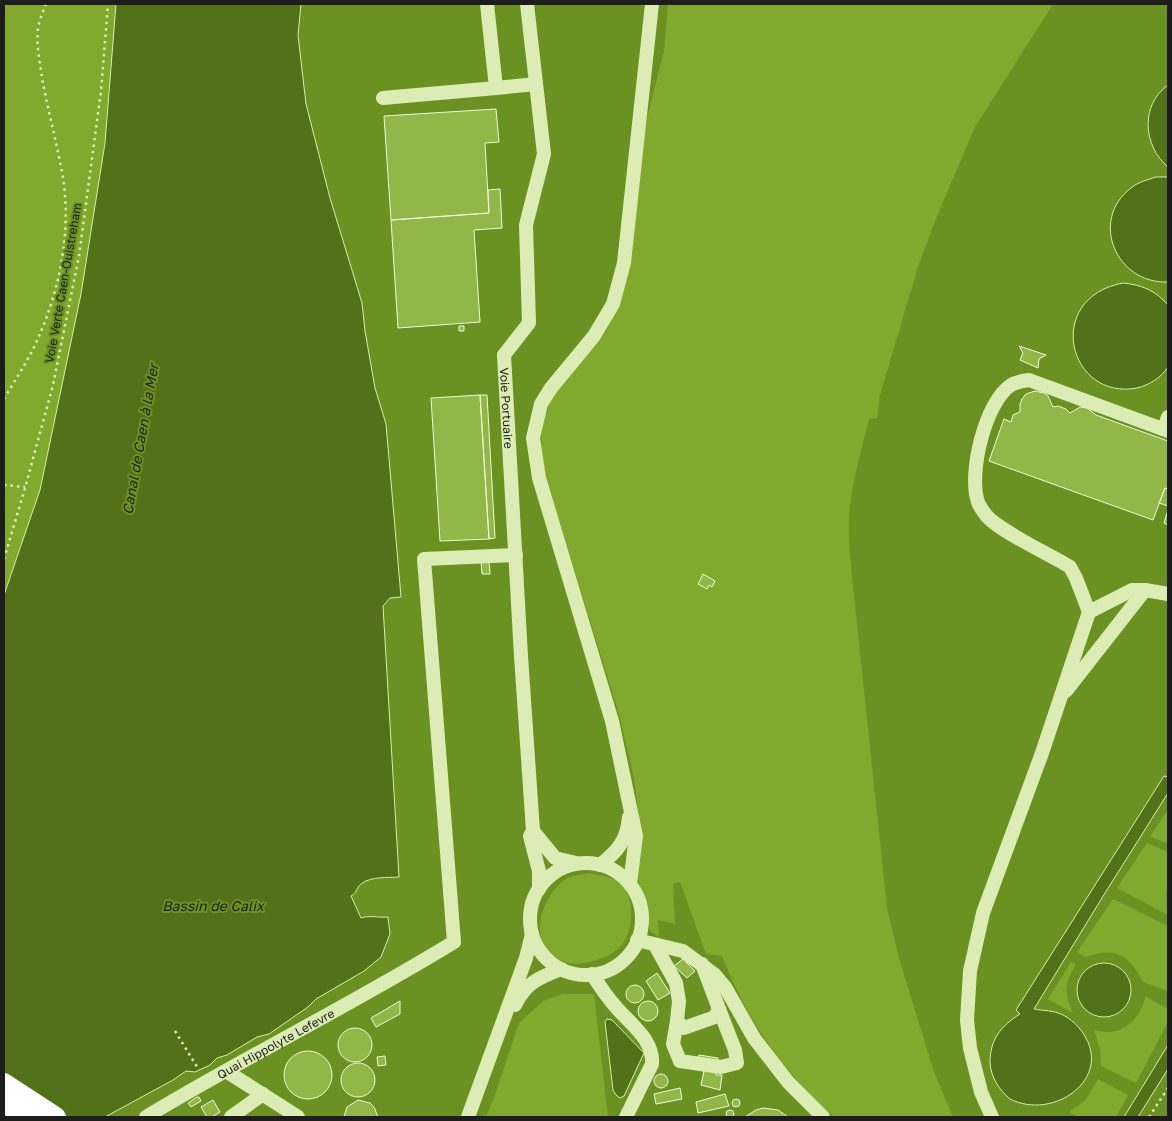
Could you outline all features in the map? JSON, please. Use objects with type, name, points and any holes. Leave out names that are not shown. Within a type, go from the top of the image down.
[{"type":"highway","points":[[4,1083],[56,1117]]},
{"type":"highway","points":[[4,1102],[26,1117]]},
{"type":"street","points":[[488,4],[496,88]]},
{"type":"street","name":"Voie Portuaire","points":[[527,4],[544,154],[526,225],[530,323],[504,355],[520,656],[533,828],[530,836],[540,871],[539,889]]},
{"type":"street","points":[[630,884],[636,836],[612,721],[539,478],[533,438],[542,404],[551,388],[594,336],[613,304],[624,263],[652,4]]},
{"type":"street","points":[[383,98],[536,84]]},
{"type":"street","points":[[992,1117],[981,1092],[970,1048],[967,1020],[970,971],[983,913],[1042,753],[1089,612],[1070,567],[1002,529],[987,517],[978,502],[975,487],[975,471],[984,426],[994,405],[1009,386],[1029,380],[1167,426]]},
{"type":"street","name":"Quai Hippolyte Lefevre","points":[[146,1117],[405,972],[454,942],[424,559],[516,555]]},
{"type":"street","points":[[1089,612],[1132,590],[1168,594]]},
{"type":"street","points":[[1059,700],[1145,590]]},
{"type":"street","points":[[600,865],[613,855],[628,832],[630,806]]},
{"type":"street","points":[[533,828],[555,858],[577,864],[600,865],[616,872],[630,884],[638,898],[641,925],[637,940],[629,954],[621,962],[607,970],[592,974],[581,974],[561,968],[542,954],[532,933],[530,910],[533,899],[539,889],[549,877],[562,868],[577,864]]},
{"type":"street","points":[[468,1117],[526,958],[532,933]]},
{"type":"street","points":[[637,940],[684,951],[714,974],[725,987],[754,1038],[781,1073],[823,1117]]},
{"type":"street","points":[[655,945],[676,984],[679,1001],[674,1044],[680,1061],[720,1067],[737,1063],[735,1050],[701,963]]},
{"type":"street","points":[[494,1049],[521,993],[531,983],[561,968]]},
{"type":"street","points":[[592,974],[611,1001],[644,1038],[652,1057],[652,1064],[626,1117]]},
{"type":"street","points":[[677,1021],[684,1028],[715,1017],[719,1009]]},
{"type":"street","points":[[226,1071],[298,1117]]},
{"type":"street","points":[[231,1117],[263,1094]]},
{"type":"path","points":[[4,399],[29,357],[47,317],[63,246],[64,187],[38,55],[38,27],[46,4]]},
{"type":"path","name":"Voie Verte Caen-Ouistreham","points":[[4,559],[53,385],[79,256],[101,91],[108,4]]},
{"type":"path","points":[[4,485],[25,488]]},
{"type":"path","points":[[175,1030],[198,1070]]},
{"type":"path","points":[[1149,1117],[1168,1088]]},
{"type":"shaded area","points":[[4,4],[116,4],[105,143],[81,294],[40,490],[4,595]]},
{"type":"shaded area","points":[[668,4],[1053,4],[975,127],[937,216],[918,267],[880,395],[877,418],[869,419],[855,474],[849,516],[852,577],[887,908],[899,958],[934,1072],[953,1117],[834,1117],[809,1094],[766,1041],[744,1005],[722,956],[706,954],[680,882],[673,884],[675,924],[658,920],[659,937],[650,931],[647,921],[645,902],[638,878],[639,819],[634,778],[619,714],[546,479],[541,448],[542,430],[551,399],[565,377],[599,342],[608,328],[620,300],[645,126],[664,51]]},
{"type":"shaded area","points":[[1168,810],[1168,844],[1150,836]]},
{"type":"shaded area","points":[[1147,843],[1168,852],[1168,886],[1166,893],[1168,915],[1117,888]]},
{"type":"shaded area","points":[[588,873],[611,878],[624,887],[630,903],[631,921],[629,930],[622,945],[602,958],[577,964],[561,961],[545,947],[541,937],[542,913],[553,891],[561,883],[570,877]]},
{"type":"shaded area","points":[[1113,899],[1168,926],[1168,991],[1143,982],[1127,959],[1120,955],[1106,952],[1086,957],[1077,952]]},
{"type":"shaded area","points":[[1071,962],[1076,964],[1069,977],[1067,993],[1073,1013],[1048,999]]},
{"type":"shaded area","points":[[563,994],[594,994],[608,1117],[486,1117],[519,1023],[543,1001]]},
{"type":"shaded area","points":[[1145,996],[1168,1009],[1168,1022],[1136,1083],[1101,1066],[1100,1050],[1094,1030],[1104,1032],[1117,1031],[1128,1025],[1138,1015]]},
{"type":"shaded area","points":[[1098,1079],[1128,1095],[1116,1117],[1078,1117],[1069,1112],[1085,1101]]},
{"type":"water","points":[[116,4],[301,4],[298,35],[306,104],[330,198],[362,303],[375,388],[386,424],[401,597],[390,598],[383,606],[399,877],[365,881],[351,896],[361,918],[388,917],[390,934],[381,957],[364,971],[316,999],[308,1007],[269,1034],[257,1037],[195,1072],[186,1071],[105,1117],[4,1117],[4,595],[40,490],[81,294],[105,143]]},
{"type":"water","points":[[1168,85],[1168,167],[1154,148],[1148,126],[1149,114],[1153,103],[1159,93]]},
{"type":"water","points":[[1156,177],[1168,177],[1168,282],[1150,280],[1134,273],[1122,262],[1114,248],[1111,232],[1112,216],[1118,201],[1134,186]]},
{"type":"water","points":[[1123,283],[1148,289],[1168,305],[1168,367],[1154,381],[1137,388],[1113,388],[1094,379],[1081,364],[1074,346],[1074,326],[1082,308],[1098,292]]},
{"type":"water","points":[[1164,776],[1168,777],[1168,793],[1034,1009],[1059,1013],[1074,1023],[1083,1033],[1091,1050],[1091,1066],[1085,1080],[1074,1092],[1060,1100],[1044,1104],[1027,1104],[1010,1099],[1002,1092],[992,1073],[990,1063],[994,1040],[1007,1023],[1020,1014],[1016,1010]]},
{"type":"water","points":[[1099,963],[1109,963],[1119,967],[1127,975],[1131,990],[1127,1005],[1119,1013],[1109,1017],[1099,1017],[1089,1013],[1081,1005],[1077,995],[1077,985],[1081,975],[1089,967]]},
{"type":"water","points":[[607,1019],[612,1020],[644,1053],[624,1096],[620,1098],[613,1090],[605,1022]]},
{"type":"water","points":[[1168,1045],[1168,1069],[1138,1117],[1124,1117]]},
{"type":"building","points":[[496,109],[499,142],[485,143],[489,213],[391,220],[384,116]]},
{"type":"building","points":[[500,189],[502,228],[474,230],[480,322],[398,328],[391,220],[489,213],[488,190]]},
{"type":"building","points":[[459,326],[464,326],[464,331],[459,331]]},
{"type":"building","points":[[1019,346],[1046,355],[1039,359],[1038,368],[1020,360],[1023,353]]},
{"type":"building","points":[[1035,391],[1048,396],[1053,407],[1058,406],[1070,413],[1080,407],[1087,408],[1096,415],[1168,441],[1168,489],[1165,488],[1153,520],[989,461],[1004,419],[1011,422],[1013,415],[1020,412],[1022,399],[1026,394]]},
{"type":"building","points":[[480,395],[489,539],[440,541],[431,398]]},
{"type":"building","points":[[480,395],[487,395],[495,538],[489,539]]},
{"type":"building","points":[[1165,488],[1168,489],[1168,506],[1159,503]]},
{"type":"building","points":[[1168,510],[1168,525],[1164,523]]},
{"type":"building","points":[[489,558],[490,574],[482,574],[481,559]]},
{"type":"building","points":[[703,574],[715,581],[712,587],[709,585],[707,589],[698,584]]},
{"type":"building","points":[[683,959],[695,971],[687,978],[674,966]]},
{"type":"building","points":[[657,973],[670,993],[658,1000],[646,981]]},
{"type":"building","points":[[631,985],[639,985],[644,990],[642,1001],[631,1003],[626,998],[626,990]]},
{"type":"building","points":[[400,1001],[400,1014],[376,1027],[371,1018]]},
{"type":"building","points":[[648,1001],[655,1004],[658,1011],[655,1018],[648,1021],[641,1018],[638,1011],[641,1004]]},
{"type":"building","points":[[355,1028],[367,1033],[372,1045],[367,1057],[355,1062],[343,1057],[338,1045],[343,1033]]},
{"type":"building","points":[[308,1051],[317,1053],[325,1058],[330,1066],[332,1075],[330,1084],[325,1092],[317,1097],[308,1099],[299,1097],[291,1092],[286,1084],[284,1075],[286,1066],[291,1058],[299,1053]]},
{"type":"building","points":[[699,1055],[718,1058],[716,1075],[722,1075],[720,1090],[701,1085],[704,1071],[695,1069]]},
{"type":"building","points":[[385,1056],[386,1065],[378,1066],[377,1057]]},
{"type":"building","points":[[358,1063],[365,1064],[370,1068],[374,1073],[374,1087],[370,1092],[365,1096],[358,1097],[351,1096],[346,1092],[342,1087],[341,1080],[342,1073],[346,1068],[351,1064]]},
{"type":"building","points":[[658,1074],[664,1074],[668,1081],[664,1088],[658,1088],[654,1084],[654,1078]]},
{"type":"building","points":[[680,1088],[682,1099],[656,1104],[654,1094]]},
{"type":"building","points":[[725,1094],[729,1106],[698,1113],[696,1102]]},
{"type":"building","points":[[197,1097],[201,1101],[191,1107],[188,1103]]},
{"type":"building","points":[[736,1099],[740,1103],[736,1107],[732,1103]]},
{"type":"building","points":[[213,1100],[220,1112],[212,1117],[207,1117],[201,1107]]},
{"type":"building","points":[[358,1100],[370,1103],[378,1117],[344,1117],[347,1107]]},
{"type":"building","points":[[763,1108],[778,1110],[788,1117],[745,1117]]},
{"type":"building","points":[[730,1110],[734,1114],[730,1118],[726,1114]]},
{"type":"water label","name":"Canal de Caen à la Mer","points":[[140,439]]},
{"type":"water label","name":"Bassin de Calix","points":[[213,905]]}]
